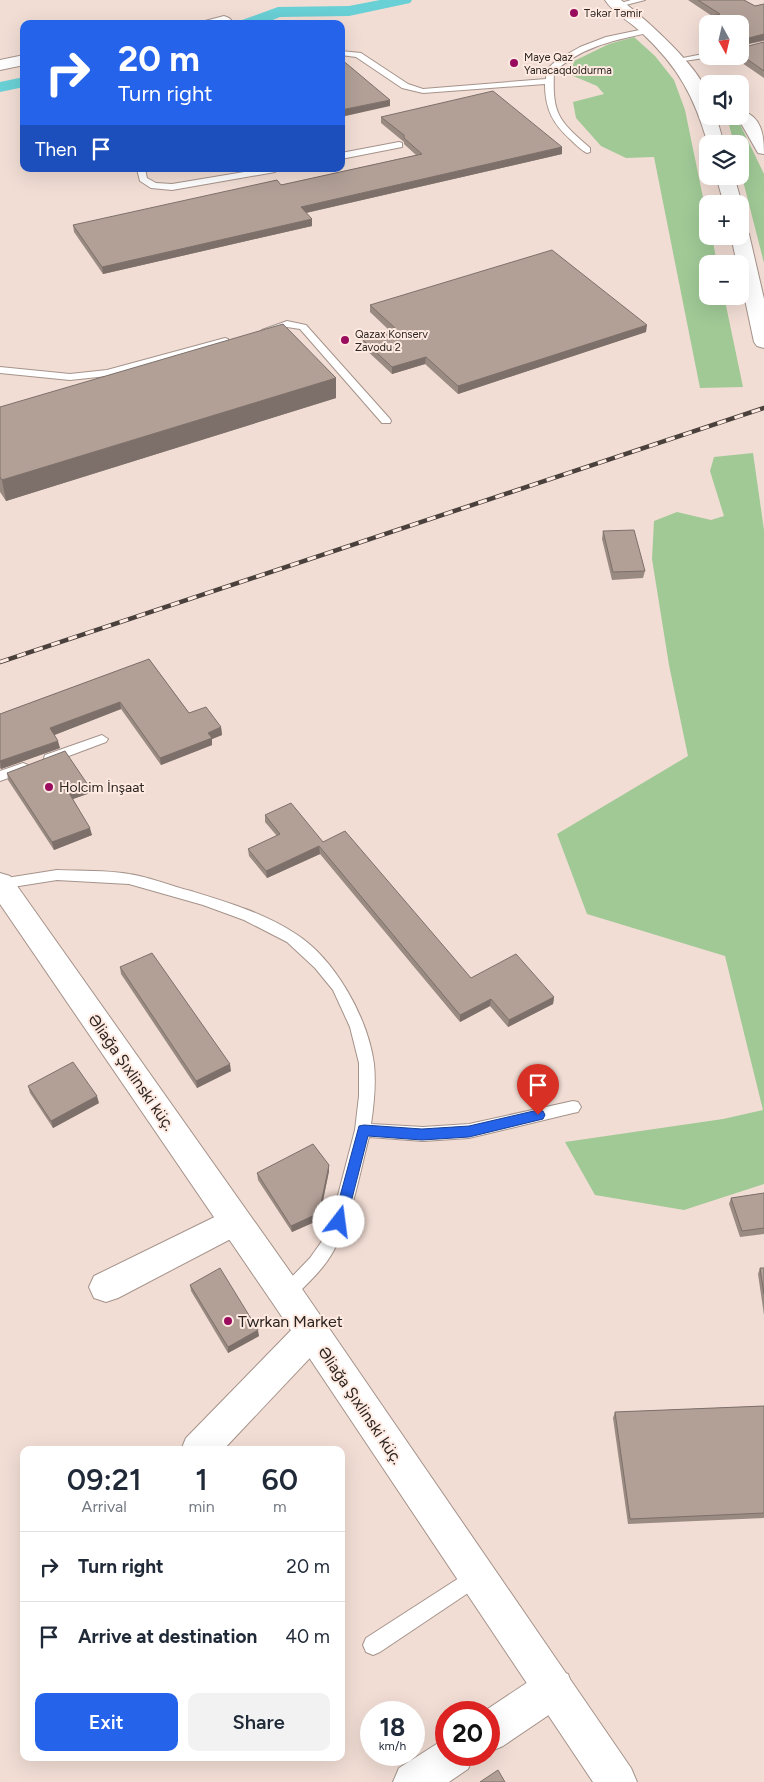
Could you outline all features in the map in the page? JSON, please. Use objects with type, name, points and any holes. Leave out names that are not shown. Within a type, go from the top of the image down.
[{"type":"main road","points":[[615,2],[648,30],[677,60],[699,96]]},
{"type":"main road","points":[[0,65],[20,61]]},
{"type":"main road","points":[[749,122],[764,149]]},
{"type":"main road","points":[[742,245],[764,342]]},
{"type":"main road","name":"Əliağa Şıxlinski küç.","points":[[0,883],[286,1294],[617,1782]]},
{"type":"main road","points":[[106,1287],[235,1221]]},
{"type":"main road","points":[[203,1446],[312,1332]]},
{"type":"main road","points":[[500,1725],[554,1688]]},
{"type":"main road","points":[[413,1782],[437,1766]]},
{"type":"lane","points":[[615,2],[641,0]]},
{"type":"lane","points":[[587,150],[562,129],[553,117],[550,106],[550,71],[559,61],[603,40],[648,30]]},
{"type":"lane","points":[[345,53],[358,54],[405,86],[423,91],[549,81]]},
{"type":"lane","points":[[677,60],[699,57]]},
{"type":"lane","points":[[345,155],[399,145]]},
{"type":"lane","points":[[142,172],[143,179],[154,186],[172,187],[258,172]]},
{"type":"lane","points":[[259,332],[288,324],[303,327],[386,420]]},
{"type":"lane","points":[[0,370],[70,377],[107,373],[240,337]]},
{"type":"lane","points":[[0,776],[102,739]]},
{"type":"lane","points":[[0,883],[57,876],[129,879],[206,901],[249,916],[292,938],[320,964],[339,987],[357,1027],[366,1063],[367,1096],[364,1130],[339,1222],[328,1246],[316,1263],[286,1294]]},
{"type":"lane","points":[[364,1130],[422,1134],[469,1131],[573,1107]]},
{"type":"lane","points":[[373,1645],[477,1576]]},
{"type":"green space","points":[[634,37],[655,56],[674,80],[685,110],[702,195],[699,195],[699,245],[714,245],[715,255],[699,255],[699,305],[726,305],[743,387],[700,388],[654,157],[626,158],[601,146],[576,118],[573,102],[604,94],[597,86],[571,75],[574,61],[609,44]]},
{"type":"green space","points":[[729,125],[740,125],[745,135],[732,135]]},
{"type":"green space","points":[[749,143],[764,174],[764,263],[749,204],[749,195],[747,195],[744,185],[749,185]]},
{"type":"green space","points":[[753,453],[764,530],[764,1184],[684,1210],[595,1195],[565,1142],[723,1119],[763,1110],[725,956],[587,914],[557,834],[688,756],[669,665],[652,559],[654,521],[677,512],[711,520],[724,516],[710,471],[714,457]]},
{"type":"building","points":[[698,0],[744,0],[755,6],[764,4],[764,34],[749,38],[749,15],[716,15],[720,14]]},
{"type":"building","points":[[764,42],[764,71],[749,60],[749,46]]},
{"type":"building","points":[[345,62],[390,100],[345,109]]},
{"type":"building","points":[[493,91],[562,147],[301,207],[312,219],[102,267],[73,225],[277,180],[281,185],[422,154],[404,138],[404,135],[381,117]]},
{"type":"building","points":[[552,250],[647,325],[458,386],[426,357],[392,367],[362,339],[396,329],[370,305]]},
{"type":"building","points":[[283,324],[336,378],[2,480],[0,477],[0,407]]},
{"type":"building","points":[[634,530],[645,571],[613,572],[603,531]]},
{"type":"building","points":[[149,659],[189,713],[206,707],[221,727],[208,733],[212,738],[160,758],[120,702],[50,728],[58,741],[0,761],[0,714]]},
{"type":"building","points":[[65,751],[88,785],[69,793],[90,828],[52,842],[7,773]]},
{"type":"building","points":[[291,803],[323,842],[345,831],[471,978],[516,954],[554,997],[509,1020],[491,999],[460,1015],[319,846],[266,871],[248,849],[280,834],[265,815]]},
{"type":"building","points":[[152,953],[230,1064],[196,1081],[120,967]]},
{"type":"building","points":[[73,1062],[97,1096],[51,1121],[28,1086]]},
{"type":"building","points":[[313,1144],[329,1165],[319,1213],[291,1226],[257,1173]]},
{"type":"building","points":[[764,1193],[764,1228],[742,1231],[731,1198]]},
{"type":"building","points":[[220,1268],[258,1330],[228,1347],[190,1285]]},
{"type":"building","points":[[760,1268],[764,1268],[764,1294]]},
{"type":"building","points":[[764,1406],[764,1513],[630,1519],[615,1412]]},
{"type":"building","points":[[498,1770],[505,1782],[480,1782]]},
{"type":"waterway","points":[[258,20],[278,12],[349,11],[404,0]]},
{"type":"waterway","points":[[0,87],[20,83]]},
{"type":"railway","points":[[0,662],[764,408]]},
{"type":"place","name":"Təkər Təmir","points":[[574,13]]},
{"type":"place","name":"Maye Qaz Yanacaqdoldurma","points":[[514,63]]},
{"type":"place","name":"Qazax Konserv Zavodu 2","points":[[345,340]]},
{"type":"place","name":"Holcim İnşaat","points":[[49,787]]},
{"type":"place","name":"Twrkan Market","points":[[228,1321]]},
{"type":"route","points":[[339,1222],[364,1130],[422,1134],[469,1131],[538,1115]]}]
